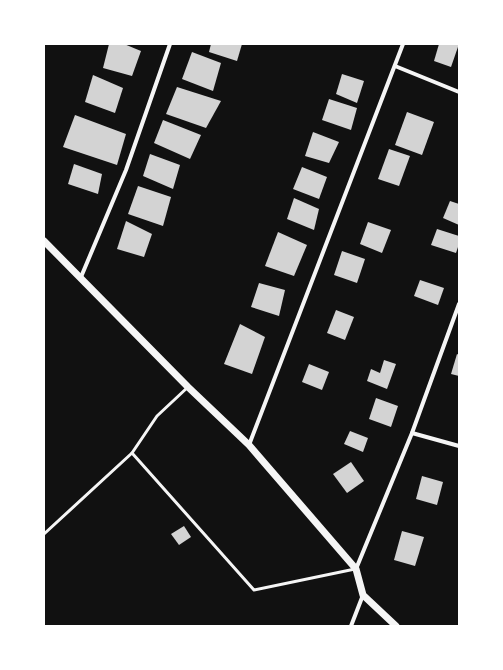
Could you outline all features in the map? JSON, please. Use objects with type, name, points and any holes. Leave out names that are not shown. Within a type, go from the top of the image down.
[{"type":"street","points":[[80,277],[126,170],[170,44]]},
{"type":"street","points":[[249,444],[403,44]]},
{"type":"street","points":[[395,66],[459,92]]},
{"type":"street","points":[[44,241],[188,387],[249,444],[356,569],[363,595],[396,626]]},
{"type":"street","points":[[356,569],[412,433],[459,304]]},
{"type":"street","points":[[412,433],[459,446]]},
{"type":"street","points":[[351,626],[363,595]]},
{"type":"lane","points":[[44,534],[132,453],[157,416],[188,387]]},
{"type":"lane","points":[[132,453],[254,590],[356,569]]},
{"type":"building","points":[[109,44],[124,44],[141,51],[132,76],[103,68]]},
{"type":"building","points":[[211,44],[242,44],[237,61],[209,52]]},
{"type":"building","points":[[439,44],[459,44],[451,67],[434,61]]},
{"type":"building","points":[[192,52],[221,63],[213,91],[182,79]]},
{"type":"building","points":[[342,74],[364,81],[357,103],[336,94]]},
{"type":"building","points":[[93,75],[123,88],[115,113],[85,102]]},
{"type":"building","points":[[177,87],[221,101],[206,128],[166,114]]},
{"type":"building","points":[[329,99],[357,108],[351,130],[322,120]]},
{"type":"building","points":[[407,112],[434,122],[422,155],[395,145]]},
{"type":"building","points":[[75,115],[126,134],[117,165],[63,147]]},
{"type":"building","points":[[163,120],[201,135],[190,159],[154,143]]},
{"type":"building","points":[[313,132],[339,142],[329,163],[305,156]]},
{"type":"building","points":[[389,149],[410,156],[399,186],[378,179]]},
{"type":"building","points":[[150,154],[180,165],[173,189],[143,176]]},
{"type":"building","points":[[74,164],[102,174],[98,194],[68,184]]},
{"type":"building","points":[[302,167],[327,177],[319,199],[293,189]]},
{"type":"building","points":[[138,186],[171,197],[163,226],[128,214]]},
{"type":"building","points":[[294,198],[319,209],[314,230],[287,219]]},
{"type":"building","points":[[450,201],[459,204],[459,225],[443,218]]},
{"type":"building","points":[[126,221],[152,234],[144,257],[117,249]]},
{"type":"building","points":[[368,222],[391,230],[382,253],[360,244]]},
{"type":"building","points":[[437,229],[459,236],[459,244],[456,253],[431,245]]},
{"type":"building","points":[[278,232],[307,245],[294,276],[265,266]]},
{"type":"building","points":[[342,251],[365,259],[357,283],[334,275]]},
{"type":"building","points":[[420,280],[444,288],[438,305],[414,296]]},
{"type":"building","points":[[259,283],[285,290],[279,316],[251,307]]},
{"type":"building","points":[[336,310],[354,317],[345,340],[327,333]]},
{"type":"building","points":[[240,324],[265,337],[252,374],[224,364]]},
{"type":"building","points":[[457,354],[459,355],[459,376],[451,374]]},
{"type":"building","points":[[384,360],[396,364],[387,389],[367,381],[371,369],[380,373]]},
{"type":"building","points":[[309,364],[329,372],[322,390],[302,382]]},
{"type":"building","points":[[376,398],[398,406],[391,427],[369,419]]},
{"type":"building","points":[[350,431],[368,438],[363,452],[344,444]]},
{"type":"building","points":[[351,462],[364,481],[347,493],[333,474]]},
{"type":"building","points":[[422,476],[443,482],[437,505],[416,499]]},
{"type":"building","points":[[184,526],[191,537],[179,545],[171,534]]},
{"type":"building","points":[[402,531],[424,537],[415,566],[394,560]]}]
